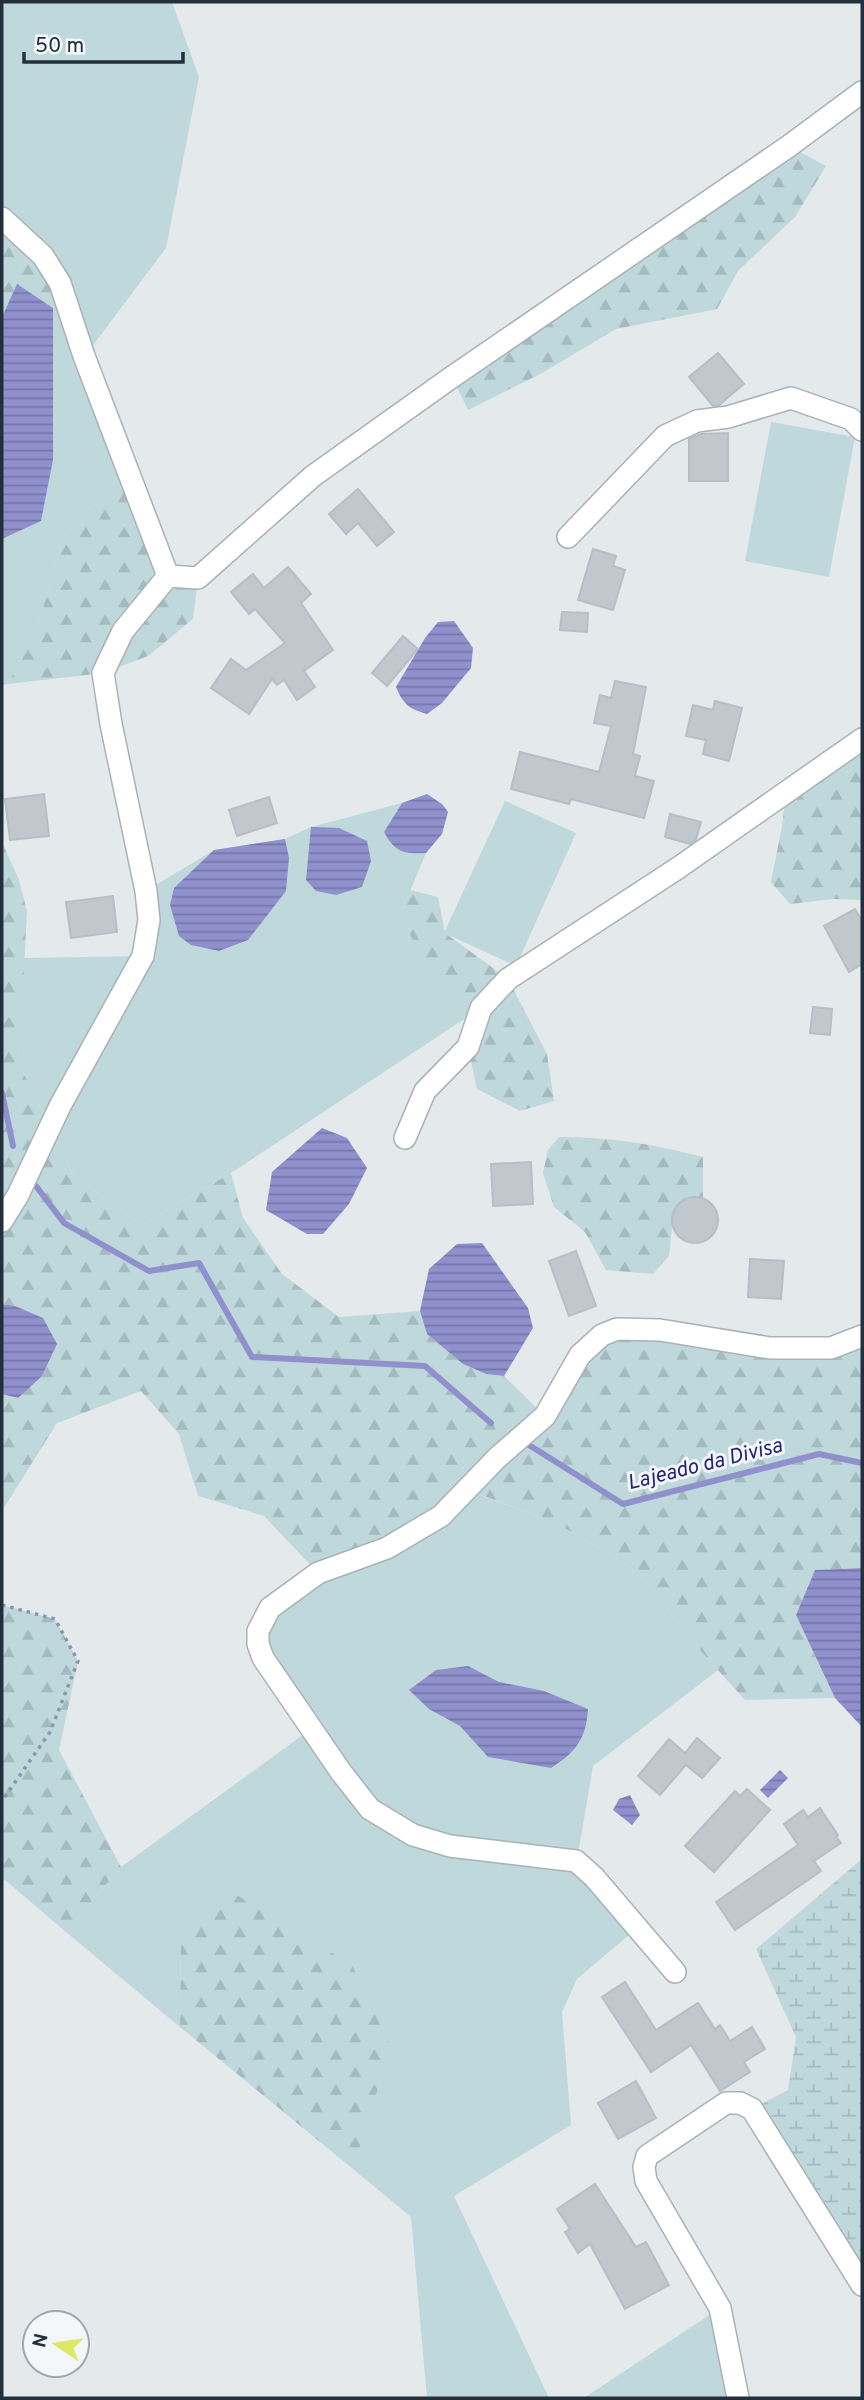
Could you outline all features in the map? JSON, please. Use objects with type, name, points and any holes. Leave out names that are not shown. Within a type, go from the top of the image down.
[{"type":"street","points":[[168,576],[198,578],[313,476],[452,377],[789,146],[862,92]]},
{"type":"street","points":[[2,218],[43,256],[61,283],[85,356],[168,576]]},
{"type":"street","points":[[568,537],[664,436],[697,421],[729,417],[791,398],[851,419],[862,430]]},
{"type":"street","points":[[2,1221],[18,1195],[60,1106],[143,956],[149,920],[146,891],[103,673],[123,631],[168,576]]},
{"type":"street","points":[[405,1138],[425,1091],[468,1047],[481,1008],[508,979],[678,868],[862,739]]},
{"type":"street","points":[[675,1972],[594,1877],[576,1861],[450,1846],[413,1835],[370,1809],[341,1772],[263,1658],[258,1644],[258,1631],[270,1608],[318,1573],[387,1548],[441,1516],[497,1458],[545,1416],[580,1355],[602,1335],[617,1329],[660,1330],[770,1348],[831,1348],[862,1336]]},
{"type":"street","points":[[738,2398],[720,2308],[646,2181],[644,2167],[647,2156],[726,2102],[740,2103],[751,2109],[862,2285]]},
{"type":"path","points":[[2,1605],[55,1619],[78,1661],[50,1732],[2,1801]]},
{"type":"green space","points":[[2,2],[172,2],[199,77],[166,248],[85,356],[127,467],[64,535],[38,625],[8,684],[2,685],[2,539],[41,521],[53,308],[60,283],[2,218]]},
{"type":"green space","points":[[789,146],[826,166],[795,217],[738,271],[717,309],[616,329],[542,373],[468,410],[452,377]]},
{"type":"green space","points":[[2,218],[60,283],[53,308],[17,285],[2,317]]},
{"type":"green space","points":[[771,422],[855,437],[829,577],[745,561]]},
{"type":"green space","points":[[127,467],[168,576],[198,578],[193,619],[148,656],[103,673],[8,684],[38,625],[64,535]]},
{"type":"green space","points":[[862,739],[862,900],[833,899],[790,904],[771,882],[786,792]]},
{"type":"green space","points":[[505,801],[576,833],[516,966],[444,933]]},
{"type":"green space","points":[[402,803],[384,832],[401,851],[426,853],[400,915],[481,1008],[231,1173],[141,1225],[74,1176],[19,1064],[24,958],[142,956],[146,891],[214,850],[285,839],[311,827]]},
{"type":"green space","points":[[2,842],[19,880],[27,911],[19,1064],[74,1176],[141,1225],[231,1173],[243,1218],[282,1274],[339,1317],[420,1311],[427,1334],[463,1364],[486,1374],[504,1376],[545,1416],[602,1335],[770,1348],[862,1336],[862,1568],[815,1570],[796,1615],[835,1698],[745,1700],[690,1639],[638,1571],[556,1523],[468,1490],[441,1516],[318,1573],[264,1516],[198,1496],[179,1434],[141,1391],[57,1423],[2,1511],[2,1394],[18,1398],[15,1306],[2,1304]]},
{"type":"green space","points":[[410,890],[438,897],[445,933],[508,979],[547,1054],[554,1101],[520,1111],[477,1089],[468,1047],[481,1008],[441,994],[400,915]]},
{"type":"green space","points":[[559,1137],[632,1142],[703,1157],[703,1197],[687,1197],[674,1208],[669,1256],[653,1274],[606,1270],[585,1232],[554,1207],[543,1173],[548,1150]]},
{"type":"green space","points":[[467,1490],[556,1523],[638,1571],[690,1639],[718,1670],[593,1766],[577,1860],[637,1928],[577,1979],[562,2012],[571,2125],[454,2196],[549,2398],[427,2398],[411,2217],[353,2169],[390,2046],[181,1923],[180,2027],[66,1932],[121,1867],[311,1729],[263,1658],[270,1608]]},
{"type":"green space","points":[[2,1605],[55,1619],[78,1661],[59,1750],[121,1867],[66,1932],[5,1880],[2,1882]]},
{"type":"green space","points":[[862,1859],[862,2285],[752,2109],[788,2090],[796,2037],[756,1949]]},
{"type":"green space","points":[[238,1896],[352,1965],[391,2046],[353,2169],[180,2027],[181,1923]]},
{"type":"green space","points":[[720,2308],[738,2398],[584,2398]]},
{"type":"water","points":[[17,284],[53,308],[53,460],[41,521],[2,539],[2,317]]},
{"type":"water","points":[[454,621],[473,648],[471,668],[442,703],[427,714],[407,705],[396,687],[425,638],[438,622]]},
{"type":"water","points":[[427,794],[442,804],[448,812],[442,834],[426,853],[401,851],[384,832],[402,803]]},
{"type":"water","points":[[311,827],[339,828],[367,841],[371,861],[362,887],[336,895],[316,891],[306,880]]},
{"type":"water","points":[[285,839],[289,858],[286,891],[248,940],[219,951],[191,945],[179,936],[170,905],[174,888],[214,850]]},
{"type":"water","points":[[322,1128],[347,1138],[367,1168],[349,1204],[323,1234],[307,1234],[266,1210],[272,1172]]},
{"type":"water","points":[[482,1243],[528,1308],[533,1328],[504,1376],[486,1374],[463,1364],[427,1334],[420,1311],[429,1269],[457,1244]]},
{"type":"water","points":[[2,1304],[15,1306],[43,1318],[57,1344],[42,1376],[18,1398],[2,1394]]},
{"type":"water","points":[[862,1568],[862,1727],[835,1698],[796,1615],[815,1570]]},
{"type":"water","points":[[468,1666],[499,1682],[544,1691],[588,1709],[585,1729],[578,1744],[551,1768],[488,1757],[460,1726],[429,1709],[409,1690],[436,1670]]},
{"type":"water","points":[[780,1770],[788,1778],[768,1798],[760,1790]]},
{"type":"water","points":[[630,1795],[640,1815],[632,1825],[613,1810],[619,1799]]},
{"type":"building","points":[[718,353],[744,384],[719,405],[713,406],[689,377]]},
{"type":"building","points":[[728,433],[728,481],[689,481],[689,439],[701,434]]},
{"type":"building","points":[[358,489],[394,532],[377,546],[358,523],[346,534],[329,514]]},
{"type":"building","points":[[593,549],[616,556],[613,566],[625,570],[613,610],[578,600]]},
{"type":"building","points":[[288,567],[311,594],[301,603],[333,650],[304,671],[315,687],[297,700],[284,680],[277,685],[272,679],[249,714],[211,688],[231,659],[246,670],[285,643],[255,609],[249,614],[231,592],[253,574],[264,588]]},
{"type":"building","points":[[562,612],[588,613],[587,632],[560,630]]},
{"type":"building","points":[[403,636],[418,649],[387,686],[372,673]]},
{"type":"building","points":[[615,681],[646,687],[633,754],[640,756],[635,776],[654,781],[644,818],[571,799],[569,804],[511,789],[520,752],[599,772],[611,726],[594,723],[600,695],[611,698]]},
{"type":"building","points":[[715,701],[742,708],[729,761],[703,754],[706,740],[686,736],[693,705],[713,710]]},
{"type":"building","points":[[44,794],[49,836],[10,840],[5,799]]},
{"type":"building","points":[[269,797],[277,823],[237,836],[229,810]]},
{"type":"building","points":[[670,814],[701,822],[696,839],[690,844],[665,837]]},
{"type":"building","points":[[113,896],[117,932],[71,938],[66,902]]},
{"type":"building","points":[[855,909],[862,921],[862,964],[849,972],[824,926]]},
{"type":"building","points":[[813,1007],[832,1009],[830,1035],[810,1033]]},
{"type":"building","points":[[531,1162],[533,1204],[493,1206],[491,1164]]},
{"type":"building","points":[[695,1197],[711,1204],[718,1220],[711,1236],[695,1243],[679,1236],[672,1220],[679,1204]]},
{"type":"building","points":[[576,1251],[596,1306],[569,1316],[549,1261]]},
{"type":"building","points":[[750,1259],[784,1261],[781,1299],[748,1297]]},
{"type":"building","points":[[697,1738],[720,1758],[702,1778],[686,1765],[660,1795],[638,1776],[669,1739],[685,1753]]},
{"type":"building","points":[[747,1789],[770,1810],[714,1872],[685,1846],[735,1791],[740,1796]]},
{"type":"building","points":[[820,1808],[841,1843],[814,1861],[821,1871],[735,1930],[716,1902],[798,1845],[784,1824],[803,1810],[808,1817]]},
{"type":"building","points":[[625,1982],[656,2030],[698,2003],[715,2029],[720,2025],[730,2041],[752,2027],[765,2049],[744,2062],[750,2072],[720,2091],[691,2045],[651,2072],[602,1997]]},
{"type":"building","points":[[636,2081],[656,2118],[618,2139],[598,2103]]},
{"type":"building","points":[[595,2184],[636,2247],[646,2242],[669,2285],[625,2309],[590,2244],[578,2253],[565,2232],[570,2229],[557,2209]]},
{"type":"waterway","name":"Lajeado da Divisa","points":[[2,1093],[13,1146]]},
{"type":"waterway","name":"Lajeado da Divisa","points":[[36,1186],[64,1223],[149,1271],[199,1263],[252,1357],[425,1366],[491,1423]]},
{"type":"waterway","name":"Lajeado da Divisa","points":[[529,1445],[623,1504],[819,1454],[862,1463]]}]
